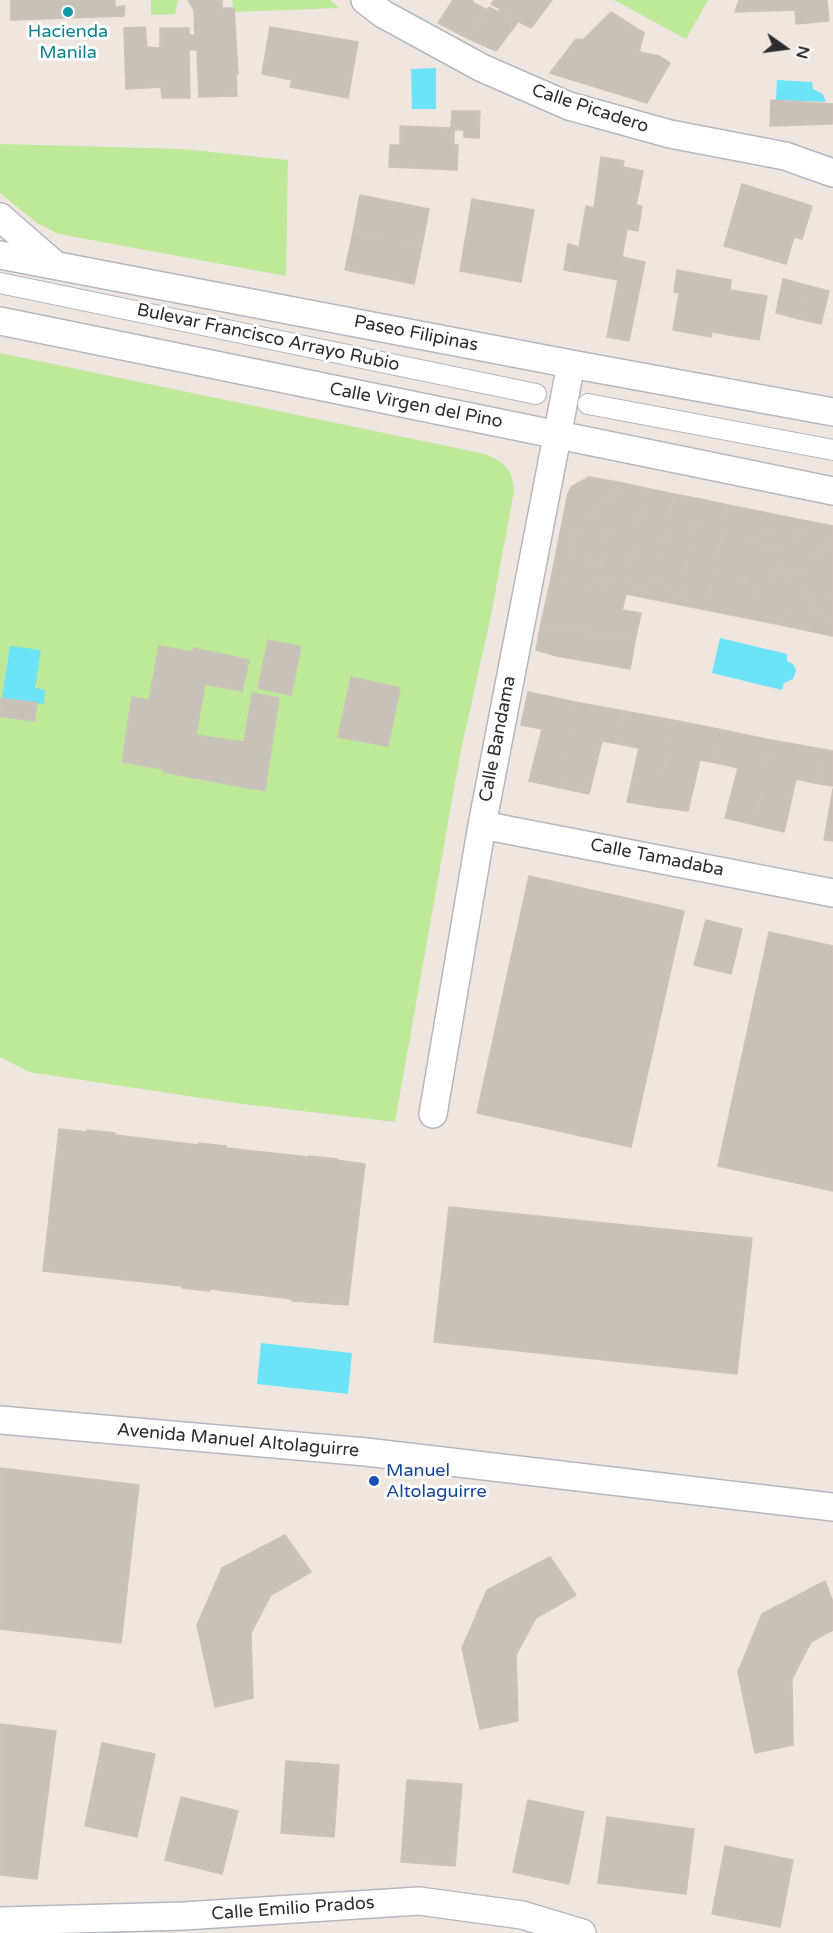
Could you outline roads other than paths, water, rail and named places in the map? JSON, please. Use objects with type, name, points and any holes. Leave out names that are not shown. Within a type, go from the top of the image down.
[{"type":"street","name":"Calle Picadero","points":[[365,0],[383,14],[482,68],[569,106],[670,134],[785,156],[833,172]]},
{"type":"street","points":[[785,156],[833,150]]},
{"type":"street","points":[[0,217],[55,265]]},
{"type":"street","name":"Paseo Filipinas","points":[[0,255],[833,412]]},
{"type":"street","name":"Bulevar Francisco Arrayo Rubio","points":[[0,283],[536,394]]},
{"type":"street","name":"Calle Virgen del Pino","points":[[0,321],[833,491]]},
{"type":"street","name":"Calle Bandama","points":[[433,1114],[482,825],[571,364]]},
{"type":"street","points":[[588,404],[833,450]]},
{"type":"street","name":"Calle Tamadaba","points":[[482,825],[833,893]]},
{"type":"street","name":"Avenida Manuel Altolaguirre","points":[[0,1420],[366,1452],[833,1507]]},
{"type":"street","name":"Calle Emilio Prados","points":[[0,1921],[184,1916],[419,1901],[522,1916],[582,1933]]},
{"type":"water","points":[[436,68],[436,109],[412,109],[411,69]]},
{"type":"water","points":[[777,80],[812,82],[813,89],[823,94],[826,102],[776,100]]},
{"type":"water","points":[[720,638],[787,654],[787,661],[793,664],[796,670],[793,679],[784,683],[782,690],[712,673]]},
{"type":"water","points":[[10,646],[41,650],[35,688],[45,690],[44,704],[2,698]]},
{"type":"water","points":[[261,1343],[352,1353],[348,1394],[257,1384]]},
{"type":"place","name":"Hacienda Manila","points":[[68,12]]},
{"type":"place","name":"Manuel Altolaguirre","points":[[374,1481]]}]
